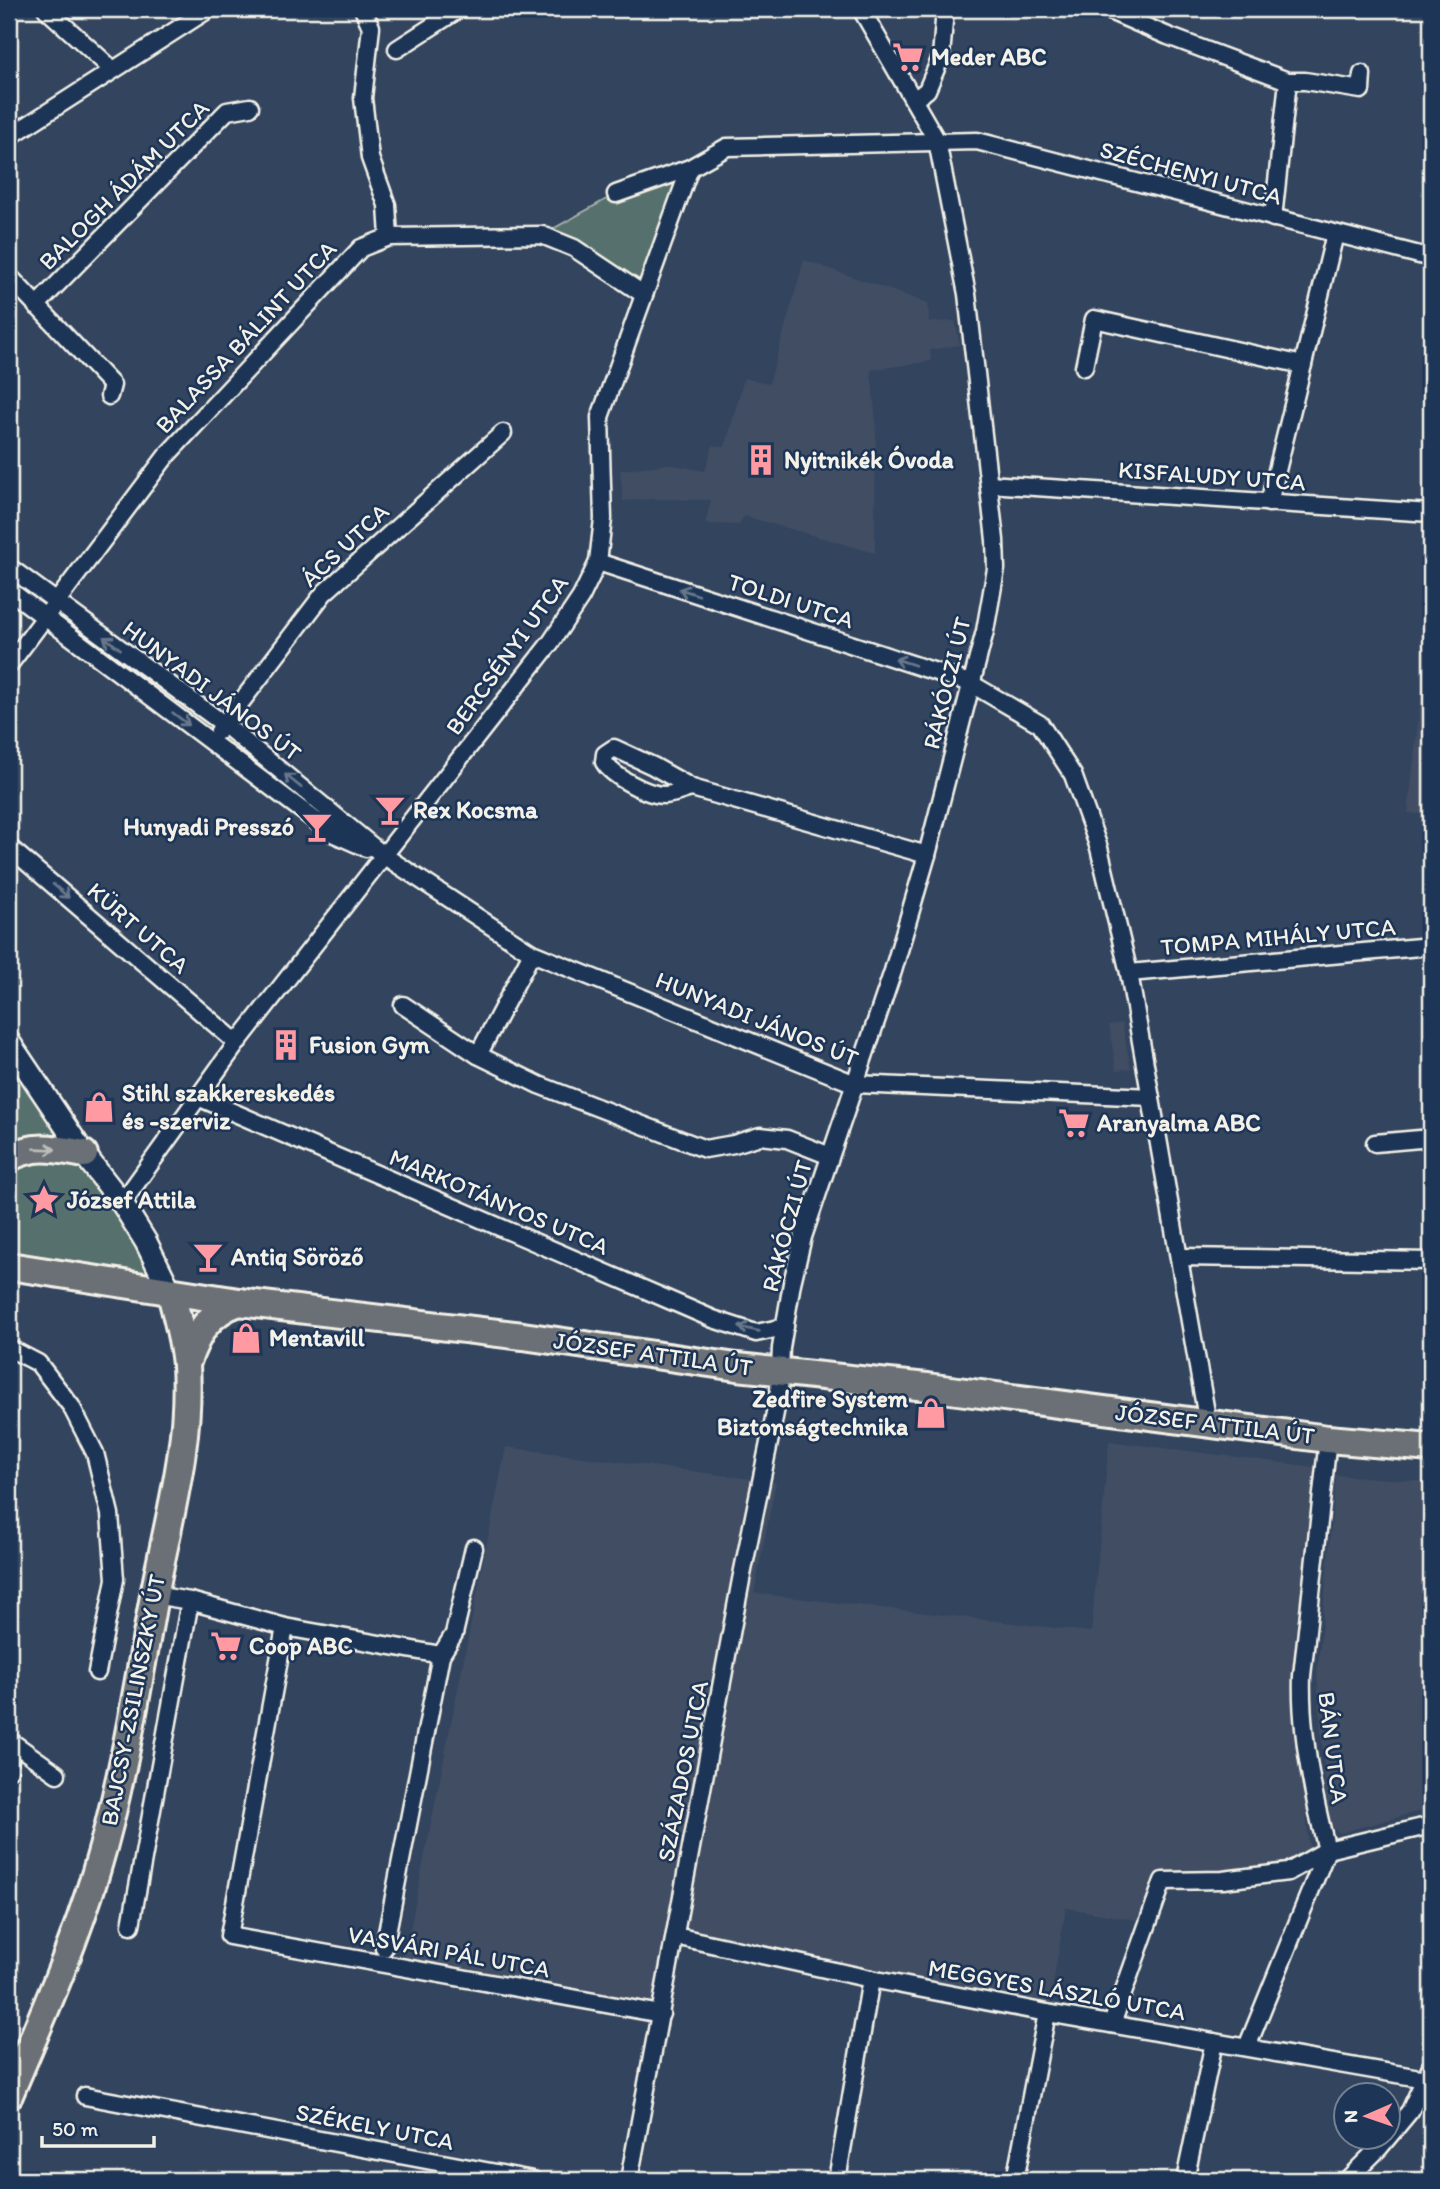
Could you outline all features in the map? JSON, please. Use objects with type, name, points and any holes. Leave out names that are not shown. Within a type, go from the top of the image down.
[{"type":"main road","points":[[9,1158],[25,1150],[45,1147],[84,1154]]},
{"type":"main road","points":[[9,1252],[21,1268]]},
{"type":"main road","name":"JÓZSEF ATTILA ÚT","points":[[21,1268],[171,1293],[523,1336],[737,1367],[779,1370],[1328,1439],[1431,1448]]},
{"type":"main road","name":"BAJCSY-ZSILINSZKY ÚT","points":[[9,2095],[71,1944],[95,1874],[128,1739],[185,1433],[186,1364],[171,1293]]},
{"type":"main road","points":[[186,1364],[196,1337],[208,1321],[225,1307],[239,1302]]},
{"type":"street","points":[[46,9],[113,70]]},
{"type":"street","points":[[9,137],[209,9]]},
{"type":"street","points":[[363,9],[371,27],[363,98],[367,134],[370,158],[387,205],[389,237]]},
{"type":"street","points":[[397,49],[459,9]]},
{"type":"street","name":"RÁKÓCZI ÚT","points":[[779,1370],[792,1283],[803,1237],[892,971],[927,855],[985,631],[996,569],[967,294],[937,141],[861,9]]},
{"type":"street","points":[[914,100],[927,90],[941,57],[945,9]]},
{"type":"street","points":[[1113,9],[1112,12],[1168,36],[1288,81],[1361,90],[1362,74]]},
{"type":"street","points":[[1273,218],[1288,81]]},
{"type":"street","name":"BALOGH ÁDÁM UTCA","points":[[36,306],[227,111],[250,107]]},
{"type":"street","points":[[616,194],[690,169],[727,147],[937,141]]},
{"type":"street","name":"SZÉCHENYI UTCA","points":[[937,141],[977,141],[1431,258]]},
{"type":"street","name":"BERCSÉNYI UTCA","points":[[122,1203],[237,1043],[551,642],[581,597],[597,562],[603,519],[600,417],[690,169]]},
{"type":"street","points":[[1269,503],[1335,234]]},
{"type":"street","name":"BALASSA BÁLINT UTCA","points":[[9,665],[167,455],[361,248],[389,237],[542,235],[574,248],[643,294]]},
{"type":"street","name":"BALOGH ÁDÁM UTCA","points":[[9,276],[112,385],[109,396]]},
{"type":"street","points":[[1084,367],[1094,320],[1303,365]]},
{"type":"street","name":"ÁCS UTCA","points":[[211,741],[324,593],[503,433]]},
{"type":"street","name":"KISFALUDY UTCA","points":[[989,484],[1431,513]]},
{"type":"street","name":"TOLDI UTCA","points":[[597,562],[970,683],[1040,724],[1073,775],[1099,848],[1129,973],[1208,1424]]},
{"type":"street","name":"HUNYADI JÁNOS ÚT","points":[[9,567],[225,725],[383,855],[532,953],[855,1084],[1152,1097]]},
{"type":"street","name":"HUNYADI JÁNOS ÚT","points":[[9,590],[332,833],[383,855]]},
{"type":"street","points":[[692,788],[663,795],[628,782],[608,771],[604,762],[606,754],[614,748],[692,788],[927,855]]},
{"type":"street","name":"KÜRT UTCA","points":[[9,847],[237,1043]]},
{"type":"street","name":"TOMPA MIHÁLY UTCA","points":[[1129,973],[1431,946]]},
{"type":"street","points":[[478,1055],[532,953]]},
{"type":"street","points":[[403,1005],[478,1055],[538,1085],[705,1149],[760,1136],[787,1139],[830,1156]]},
{"type":"street","points":[[9,1042],[84,1154],[122,1203],[146,1242],[171,1293]]},
{"type":"street","name":"MARKOTÁNYOS UTCA","points":[[198,1097],[713,1318],[756,1333],[785,1327]]},
{"type":"street","points":[[1375,1143],[1431,1138]]},
{"type":"street","points":[[1180,1257],[1431,1261]]},
{"type":"street","points":[[9,1348],[37,1363],[71,1406],[95,1453],[110,1514],[115,1579],[97,1672]]},
{"type":"street","name":"SZÁZADOS UTCA","points":[[629,2180],[741,1580],[775,1413],[779,1370]]},
{"type":"street","name":"BÁN UTCA","points":[[1327,1850],[1301,1706],[1328,1439]]},
{"type":"street","points":[[384,1948],[441,1655],[454,1634],[474,1548]]},
{"type":"street","points":[[154,1595],[190,1601],[285,1627],[441,1655]]},
{"type":"street","points":[[131,1925],[190,1601]]},
{"type":"street","name":"VASVÁRI PÁL UTCA","points":[[285,1627],[229,1936],[661,2014]]},
{"type":"street","points":[[9,1770],[10,1743]]},
{"type":"street","points":[[10,1743],[57,1774]]},
{"type":"street","points":[[1112,2024],[1163,1881],[1223,1880],[1288,1872],[1327,1850],[1431,1825]]},
{"type":"street","points":[[1248,2047],[1327,1850]]},
{"type":"street","name":"MEGGYES LÁSZLÓ UTCA","points":[[675,1936],[871,1979],[1047,2013],[1429,2075]]},
{"type":"street","points":[[837,2180],[871,1979]]},
{"type":"street","points":[[1015,2180],[1047,2013]]},
{"type":"street","points":[[1185,2180],[1214,2042]]},
{"type":"street","points":[[1347,2180],[1380,2147],[1410,2111],[1429,2075]]},
{"type":"street","name":"SZÉKELY UTCA","points":[[85,2096],[533,2180]]},
{"type":"shaded area","points":[[804,260],[928,303],[929,322],[955,321],[960,345],[930,350],[931,361],[871,370],[876,422],[875,553],[744,516],[739,525],[705,524],[711,500],[623,501],[620,470],[669,464],[705,471],[713,445],[725,447],[744,378],[769,384]]},
{"type":"shaded area","points":[[1428,632],[1431,633],[1430,815],[1408,813]]},
{"type":"shaded area","points":[[1122,1023],[1131,1069],[1116,1070],[1109,1025]]},
{"type":"shaded area","points":[[1109,1441],[1315,1467],[1295,1635],[1296,1703],[1310,1857],[1267,1872],[1200,1876],[1164,1872],[1142,1921],[1066,1908],[1050,2003],[881,1973],[672,1924],[655,2006],[404,1959],[506,1447],[776,1482],[754,1593],[1091,1632]]},
{"type":"shaded area","points":[[1336,1475],[1431,1482],[1431,1808],[1340,1833],[1328,1824],[1317,1675]]},
{"type":"green space","points":[[690,168],[643,294],[542,235],[616,194]]},
{"type":"green space","points":[[9,567],[383,855],[332,833],[9,590]]},
{"type":"green space","points":[[9,1042],[171,1293],[9,1266]]},
{"type":"place","name":"Meder ABC","points":[[908,57]]},
{"type":"place","name":"Nyitnikék Óvoda","points":[[761,460]]},
{"type":"place","name":"Rex Kocsma","points":[[390,810]]},
{"type":"place","name":"Hunyadi Presszó","points":[[317,827]]},
{"type":"place","name":"Fusion Gym","points":[[286,1045]]},
{"type":"place","name":"Stihl szakkereskedés és -szerviz","points":[[99,1107]]},
{"type":"place","name":"Aranyalma ABC","points":[[1074,1123]]},
{"type":"place","name":"József Attila","points":[[44,1200]]},
{"type":"place","name":"Antiq Söröző","points":[[208,1257]]},
{"type":"place","name":"Mentavill","points":[[246,1338]]},
{"type":"place","name":"Zedfire System Biztonságtechnika","points":[[931,1413]]},
{"type":"place","name":"Coop ABC","points":[[226,1646]]}]
